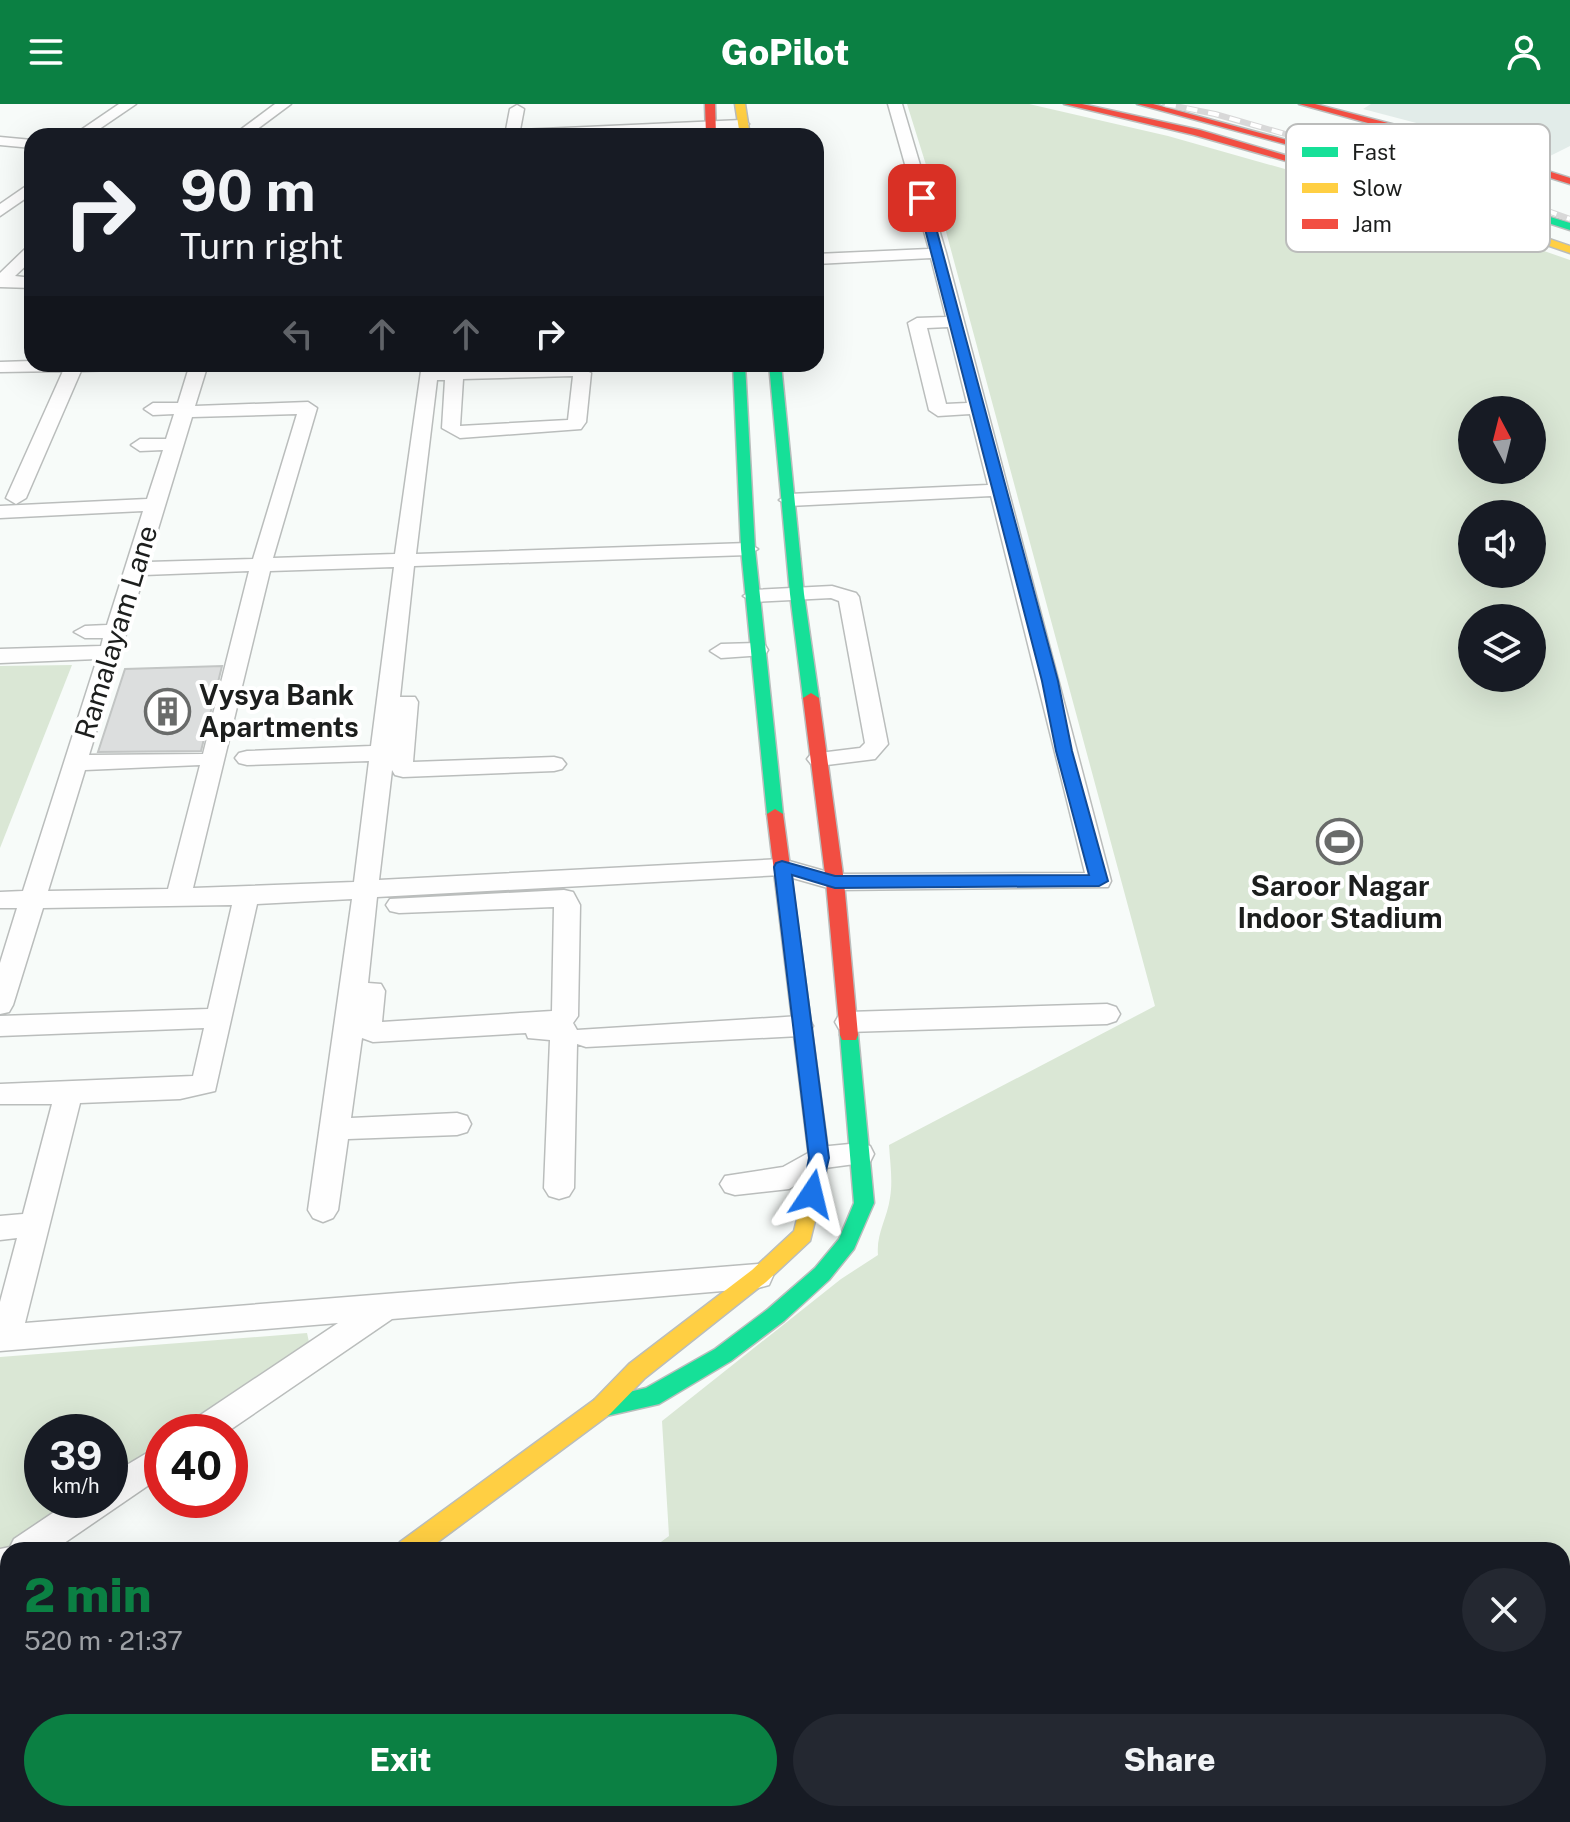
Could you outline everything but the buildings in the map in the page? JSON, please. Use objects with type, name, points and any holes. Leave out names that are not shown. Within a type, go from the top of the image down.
[{"type":"main road","points":[[710,104],[711,128]]},
{"type":"main road","points":[[740,104],[744,128]]},
{"type":"main road","points":[[1069,104],[1286,158]]},
{"type":"main road","points":[[1146,104],[1286,142]]},
{"type":"main road","points":[[1303,114],[1329,124]]},
{"type":"main road","points":[[1303,114],[1358,124]]},
{"type":"main road","points":[[1550,175],[1570,181]]},
{"type":"main road","points":[[1550,221],[1570,227]]},
{"type":"main road","points":[[1550,243],[1570,250]]},
{"type":"main road","points":[[419,1542],[602,1407],[637,1371],[759,1276],[803,1235],[819,1158],[800,1026],[757,650],[748,549],[740,372]]},
{"type":"main road","points":[[602,1407],[651,1397],[723,1355],[776,1315],[822,1274],[847,1243],[864,1203],[835,882],[797,594],[776,372]]},
{"type":"main road","points":[[743,420],[782,420]]},
{"type":"street","points":[[92,128],[129,104]]},
{"type":"street","points":[[250,128],[284,104]]},
{"type":"street","points":[[371,901],[782,867],[835,882],[1099,881],[938,253],[895,104]]},
{"type":"street","points":[[513,128],[517,109]]},
{"type":"street","points":[[0,141],[24,143]]},
{"type":"street","points":[[0,192],[24,175]]},
{"type":"street","points":[[0,211],[24,193]]},
{"type":"street","points":[[824,259],[938,253]]},
{"type":"street","points":[[1,281],[24,259]]},
{"type":"street","points":[[1,281],[24,282]]},
{"type":"street","points":[[938,410],[917,323],[955,322]]},
{"type":"street","points":[[0,367],[24,369]]},
{"type":"street","points":[[16,498],[72,372]]},
{"type":"street","name":"Ramalayam Lane","points":[[0,1005],[155,505],[180,455],[197,372]]},
{"type":"street","points":[[430,372],[406,560],[400,709],[401,767],[403,770],[554,764]]},
{"type":"street","points":[[442,372],[535,372]]},
{"type":"street","points":[[421,423],[454,427],[574,425],[577,422],[582,373],[578,372]]},
{"type":"street","points":[[454,374],[454,427]]},
{"type":"street","points":[[153,409],[308,408],[261,565],[179,896]]},
{"type":"street","points":[[918,421],[938,410],[978,408]]},
{"type":"street","points":[[140,445],[180,455]]},
{"type":"street","points":[[789,500],[998,490]]},
{"type":"street","points":[[0,512],[155,505]]},
{"type":"street","points":[[136,569],[748,549]]},
{"type":"street","points":[[753,596],[832,592],[849,597],[877,738],[875,749],[867,754],[819,759]]},
{"type":"street","points":[[85,632],[114,641]]},
{"type":"street","points":[[0,656],[114,641]]},
{"type":"street","points":[[721,651],[757,650]]},
{"type":"street","points":[[0,900],[179,896],[371,901],[564,898],[567,905],[565,1016],[550,1022],[373,1032],[368,1029],[371,901],[383,753],[400,709]]},
{"type":"street","points":[[247,758],[383,753]]},
{"type":"street","points":[[75,763],[195,759]]},
{"type":"street","points":[[0,1094],[196,1088],[208,1079],[246,896]]},
{"type":"street","points":[[323,1210],[371,901]]},
{"type":"street","points":[[848,1022],[1107,1014]]},
{"type":"street","points":[[0,1026],[219,1018]]},
{"type":"street","points":[[586,1037],[800,1026]]},
{"type":"street","points":[[348,1039],[564,1030],[559,1188]]},
{"type":"street","points":[[69,1093],[37,1225],[3,1338],[759,1276]]},
{"type":"street","points":[[335,1129],[457,1124]]},
{"type":"street","points":[[735,1184],[789,1178],[819,1158],[860,1154]]},
{"type":"street","points":[[0,1228],[37,1225]]},
{"type":"street","points":[[228,1414],[383,1309]]},
{"type":"street","points":[[38,1542],[73,1518]]},
{"type":"shaded area","points":[[1371,104],[1570,104],[1570,146],[1550,156],[1550,124],[1420,124],[1363,109]]},
{"type":"green space","name":"Saroor Nagar Indoor Stadium","points":[[907,104],[1029,104],[1168,136],[1286,169],[1286,252],[1547,252],[1570,260],[1570,1542],[661,1542],[669,1536],[662,1421],[841,1279],[878,1255],[891,1192],[889,1145],[1155,1006],[941,213]]},
{"type":"green space","points":[[72,665],[0,848],[0,666]]},
{"type":"green space","points":[[307,1333],[311,1351],[214,1414],[144,1414],[144,1460],[128,1470],[128,1414],[24,1414],[24,1518],[54,1518],[17,1542],[0,1542],[0,1357]]},
{"type":"railway","points":[[1165,104],[1215,114],[1286,134]]},
{"type":"railway","points":[[1550,212],[1570,219]]},
{"type":"traffic: fast","points":[[1550,221],[1570,227]]},
{"type":"traffic: fast","points":[[739,372],[748,549],[775,814]]},
{"type":"traffic: fast","points":[[776,372],[797,594],[811,698]]},
{"type":"traffic: fast","points":[[602,1407],[651,1397],[723,1355],[776,1315],[822,1274],[847,1243],[864,1203],[849,1035]]},
{"type":"traffic: slow","points":[[740,104],[744,128]]},
{"type":"traffic: slow","points":[[1550,243],[1570,250]]},
{"type":"traffic: slow","points":[[419,1542],[602,1407],[637,1371],[759,1276],[803,1235],[811,1197]]},
{"type":"traffic: jam","points":[[710,104],[711,128]]},
{"type":"traffic: jam","points":[[1069,104],[1196,132],[1286,158]]},
{"type":"traffic: jam","points":[[1142,104],[1286,142]]},
{"type":"traffic: jam","points":[[1304,104],[1380,124]]},
{"type":"traffic: jam","points":[[1550,175],[1570,181]]},
{"type":"traffic: jam","points":[[811,698],[835,882],[849,1035]]},
{"type":"traffic: jam","points":[[775,814],[819,1158],[811,1197]]},
{"type":"place","name":"Vysya Bank Apartments","points":[[168,711]]},
{"type":"place","name":"Saroor Nagar Indoor Stadium","points":[[1340,842]]},
{"type":"route","points":[[812,1194],[819,1158],[782,867],[835,882],[1099,881],[1064,751],[1050,681],[922,198]]}]
